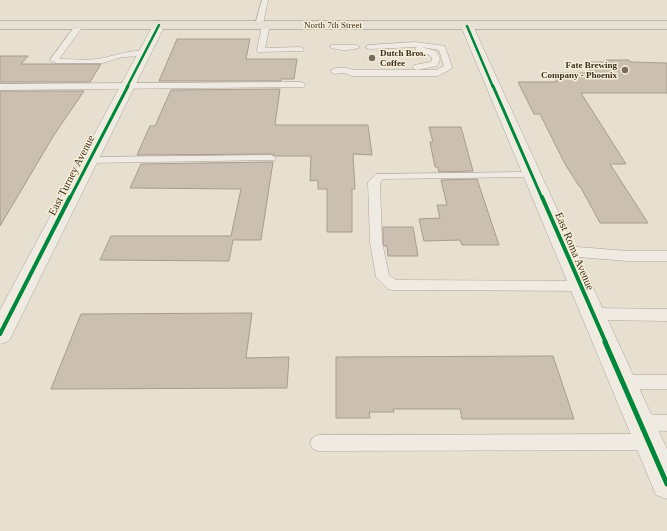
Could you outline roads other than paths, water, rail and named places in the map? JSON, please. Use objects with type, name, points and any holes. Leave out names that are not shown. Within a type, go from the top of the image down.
[{"type":"main road","name":"North 7th Street","points":[[0,25],[667,25]]},
{"type":"street","name":"East Turney Avenue","points":[[0,334],[159,25]]},
{"type":"street","name":"East Roma Avenue","points":[[467,26],[667,484]]},
{"type":"lane","points":[[265,0],[261,50],[300,49]]},
{"type":"lane","points":[[80,25],[54,60],[103,61],[121,55],[144,54]]},
{"type":"lane","points":[[346,70],[352,73],[438,72],[448,67],[442,48],[431,45],[394,44],[387,47]]},
{"type":"lane","points":[[334,47],[356,47]]},
{"type":"lane","points":[[334,71],[346,70],[353,67],[424,67],[434,64],[436,59],[433,53],[423,49],[369,47]]},
{"type":"lane","points":[[0,87],[301,85]]},
{"type":"lane","points":[[90,160],[271,158]]},
{"type":"lane","points":[[532,175],[380,176],[374,182],[376,242],[383,277],[393,285],[580,286]]},
{"type":"lane","points":[[565,251],[628,256],[667,256]]},
{"type":"lane","points":[[593,314],[667,315]]},
{"type":"lane","points":[[623,382],[667,382]]},
{"type":"lane","points":[[640,422],[667,423]]},
{"type":"lane","points":[[318,443],[649,442]]},
{"type":"place","name":"Dutch Bros. Coffee","points":[[372,58]]},
{"type":"place","name":"Fate Brewing Company - Phoenix","points":[[625,70]]}]
